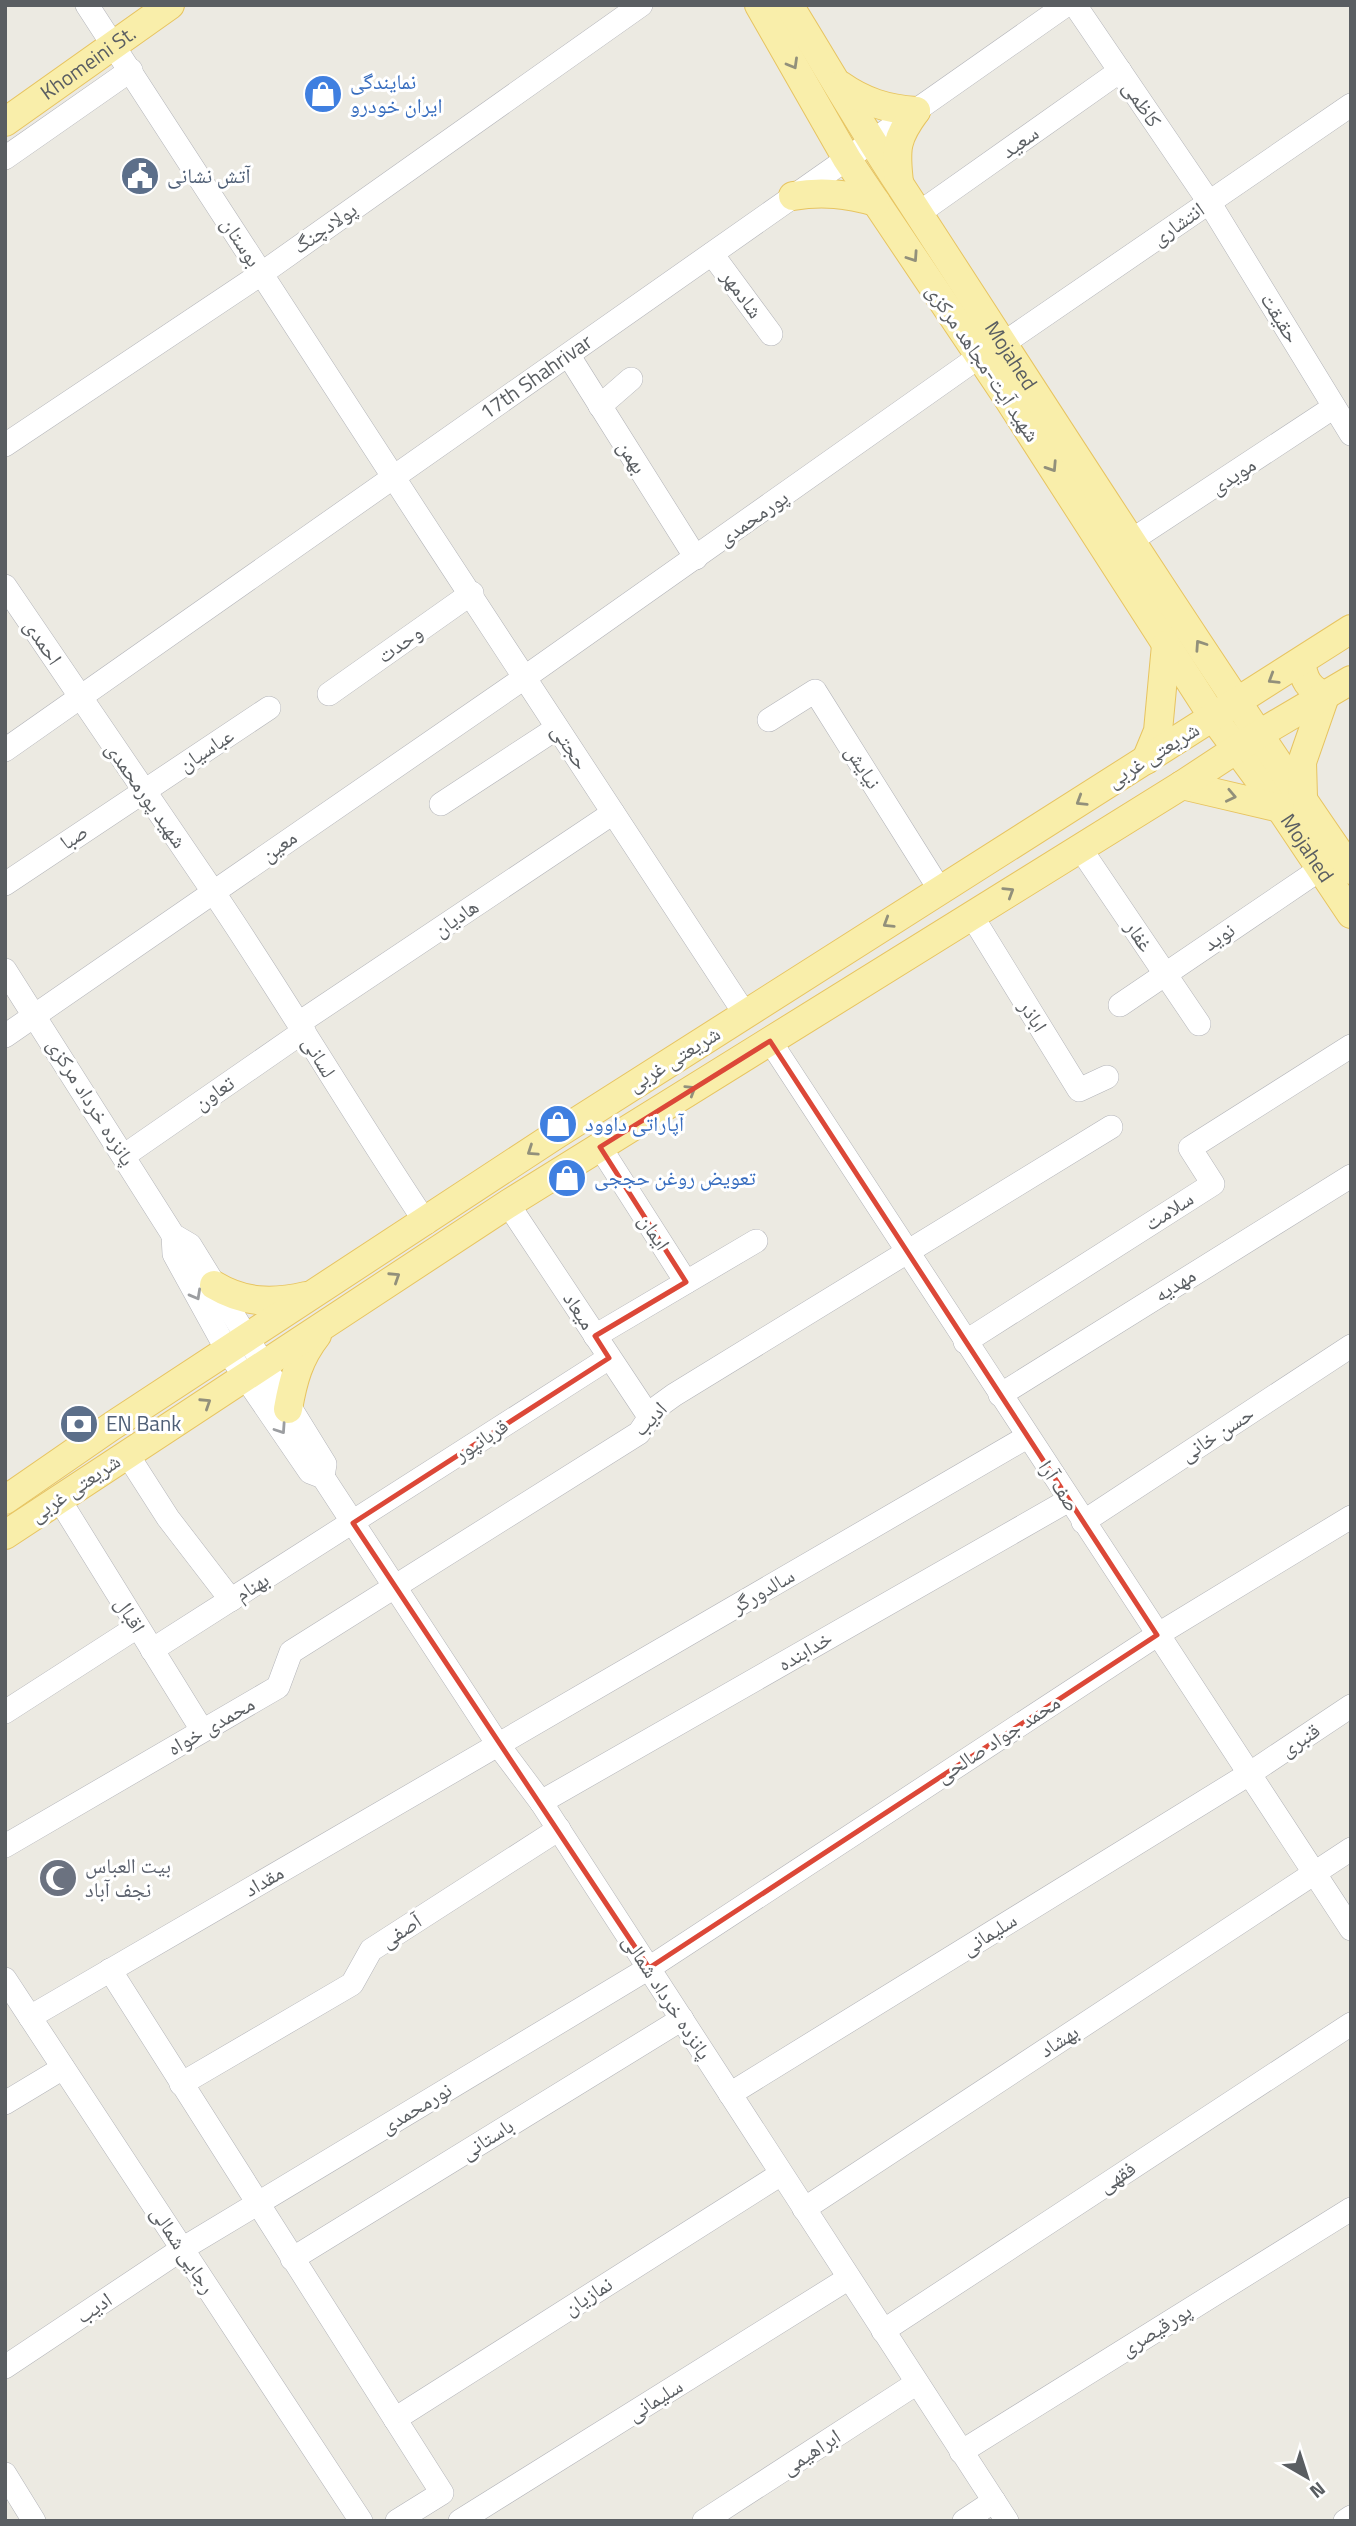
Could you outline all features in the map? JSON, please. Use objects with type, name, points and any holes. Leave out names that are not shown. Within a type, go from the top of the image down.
[{"type":"main road","name":"Khomeini St.","points":[[5,122],[170,5]]},
{"type":"main road","name":"شهید آیت-مجاهد مرکزی","points":[[759,5],[847,159],[980,356],[1213,717]]},
{"type":"main road","name":"Mojahed","points":[[789,5],[899,185],[1004,342],[1129,542],[1261,733],[1291,803],[1310,831],[1319,870],[1351,914]]},
{"type":"main road","points":[[838,83],[872,103],[916,111],[899,134],[895,155],[899,185]]},
{"type":"main road","points":[[793,196],[820,192],[845,194],[876,202]]},
{"type":"main road","name":"شریعتی غربی","points":[[5,1500],[112,1426],[745,1014],[1351,629]]},
{"type":"main road","points":[[1146,760],[1158,731],[1166,645]]},
{"type":"main road","points":[[1182,785],[1291,803],[1325,696],[1311,690],[1303,677],[1301,662]]},
{"type":"main road","name":"شریعتی غربی","points":[[5,1535],[508,1204],[1182,785],[1261,733],[1351,680]]},
{"type":"main road","name":"Mojahed","points":[[1213,717],[1237,750],[1291,803]]},
{"type":"main road","points":[[1310,831],[1351,870]]},
{"type":"main road","points":[[214,1285],[233,1296],[249,1301],[290,1300],[316,1294]]},
{"type":"main road","points":[[288,1409],[294,1376],[305,1350],[329,1320]]},
{"type":"street","name":"بوستان","points":[[87,5],[393,481]]},
{"type":"street","name":"پولادچنگ","points":[[5,444],[261,274],[641,5]]},
{"type":"street","name":"17th Shahrivar","points":[[5,750],[393,481],[1066,5]]},
{"type":"street","name":"کاظمی","points":[[1075,5],[1209,202]]},
{"type":"street","points":[[5,158],[131,70]]},
{"type":"street","name":"سعید","points":[[919,213],[1120,71]]},
{"type":"street","name":"انتشاری","points":[[1004,342],[1351,104]]},
{"type":"street","name":"حقیقت","points":[[1209,202],[1351,434]]},
{"type":"street","name":"شادمهر","points":[[712,254],[771,334]]},
{"type":"street","name":"بهمن","points":[[569,356],[696,558]]},
{"type":"street","name":"پورمحمدی","points":[[524,678],[980,356]]},
{"type":"street","points":[[600,406],[631,379]]},
{"type":"street","name":"مویدی","points":[[1129,542],[1334,407]]},
{"type":"street","name":"حجتی","points":[[393,481],[472,593],[524,678],[745,1014]]},
{"type":"street","name":"احمدی","points":[[5,586],[80,698]]},
{"type":"street","name":"وحدت","points":[[329,694],[472,593]]},
{"type":"street","name":"معین","points":[[5,1036],[524,678]]},
{"type":"street","name":"نیایش","points":[[769,720],[815,691],[940,890]]},
{"type":"street","name":"شهید پورمحمدی","points":[[80,698],[213,891]]},
{"type":"street","name":"عباسیان","points":[[143,791],[269,708]]},
{"type":"street","points":[[441,804],[557,728]]},
{"type":"street","name":"صبا","points":[[5,884],[143,791]]},
{"type":"street","name":"هادیان","points":[[301,1027],[613,813]]},
{"type":"street","name":"غفار","points":[[1080,848],[1199,1024]]},
{"type":"street","name":"نوید","points":[[1120,1005],[1319,870]]},
{"type":"street","name":"لسانی","points":[[213,891],[301,1027],[353,1114],[426,1223]]},
{"type":"street","name":"اباذر","points":[[972,916],[1079,1090],[1107,1077]]},
{"type":"street","name":"پانزده خرداد مرکزی","points":[[5,970],[125,1155],[173,1235],[174,1254],[237,1346]]},
{"type":"street","name":"تعاون","points":[[125,1155],[301,1027]]},
{"type":"street","name":"صف آرا","points":[[770,1041],[906,1253],[1351,1929]]},
{"type":"street","name":"سلامت","points":[[965,1342],[1213,1184],[1190,1148],[1351,1046]]},
{"type":"street","name":"ادیب","points":[[395,1586],[639,1433],[656,1408],[674,1395],[1111,1127]]},
{"type":"street","name":"ایمان","points":[[600,1147],[686,1282]]},
{"type":"street","name":"مهدیه","points":[[1000,1395],[1351,1176]]},
{"type":"street","name":"میعاد","points":[[508,1204],[650,1418]]},
{"type":"street","name":"پانزده خرداد مرکزی","points":[[173,1235],[190,1245],[214,1285],[237,1346]]},
{"type":"street","points":[[595,1336],[756,1241]]},
{"type":"street","name":"پانزده خرداد شمالی","points":[[237,1346],[254,1371],[310,1472],[323,1477],[499,1746],[559,1829],[1007,2521]]},
{"type":"street","name":"حسن خانی","points":[[1083,1522],[1351,1346]]},
{"type":"street","name":"قربانپور","points":[[353,1523],[610,1357]]},
{"type":"street","name":"پانزده خرداد شمالی","points":[[254,1371],[288,1409],[325,1464],[323,1477]]},
{"type":"street","name":"سالدورگر","points":[[499,1746],[1027,1437]]},
{"type":"street","points":[[127,1454],[168,1518],[232,1600]]},
{"type":"street","name":"اقبال","points":[[59,1499],[202,1730]]},
{"type":"street","name":"خدابنده","points":[[541,1802],[1069,1500]]},
{"type":"street","name":"محمد جواد صالحی","points":[[649,1968],[1157,1635],[1351,1517]]},
{"type":"street","name":"بهنام","points":[[152,1650],[353,1523]]},
{"type":"street","name":"محمدی خواه","points":[[5,1846],[278,1687],[291,1652],[395,1586]]},
{"type":"street","points":[[5,1712],[137,1626]]},
{"type":"street","name":"قنبری","points":[[1249,1774],[1351,1706]]},
{"type":"street","name":"مقداد","points":[[30,2017],[499,1746]]},
{"type":"street","name":"سلیمانی","points":[[730,2094],[1249,1774]]},
{"type":"street","name":"آصفی","points":[[181,2084],[352,1984],[371,1951],[559,1829]]},
{"type":"street","name":"بهشاد","points":[[804,2208],[1351,1849]]},
{"type":"street","name":"نورمحمدی","points":[[182,2249],[649,1968]]},
{"type":"street","points":[[110,1970],[442,2493],[397,2521]]},
{"type":"street","name":"رجایی شمالی","points":[[5,1979],[361,2521]]},
{"type":"street","name":"باستانی","points":[[292,2259],[682,2019]]},
{"type":"street","name":"فقهی","points":[[883,2330],[1351,2024]]},
{"type":"street","points":[[5,2103],[63,2068]]},
{"type":"street","name":"نمازیان","points":[[395,2419],[782,2174]]},
{"type":"street","name":"پورقیصری","points":[[961,2452],[1351,2209]]},
{"type":"street","name":"ادیب","points":[[5,2367],[182,2249]]},
{"type":"street","name":"سلیمانی","points":[[460,2521],[849,2278]]},
{"type":"street","name":"ابراهیمی","points":[[704,2521],[917,2384]]},
{"type":"street","points":[[5,2474],[25,2518]]},
{"type":"street","points":[[964,2521],[994,2501]]},
{"type":"street","points":[[1345,2521],[1351,2517]]},
{"type":"highlighted area","points":[[770,1041],[1157,1635],[649,1968],[353,1523],[609,1358],[595,1336],[686,1282],[600,1147]]},
{"type":"place","name":"نمایندگی ایران خودرو","points":[[323,94]]},
{"type":"place","name":"آتش نشانی","points":[[140,176]]},
{"type":"place","name":"آپاراتی داوود","points":[[558,1124]]},
{"type":"place","name":"تعویض روغن حججی","points":[[567,1178]]},
{"type":"place","name":"EN Bank","points":[[79,1424]]},
{"type":"place","name":"بیت العباس نجف آباد","points":[[58,1878]]}]
